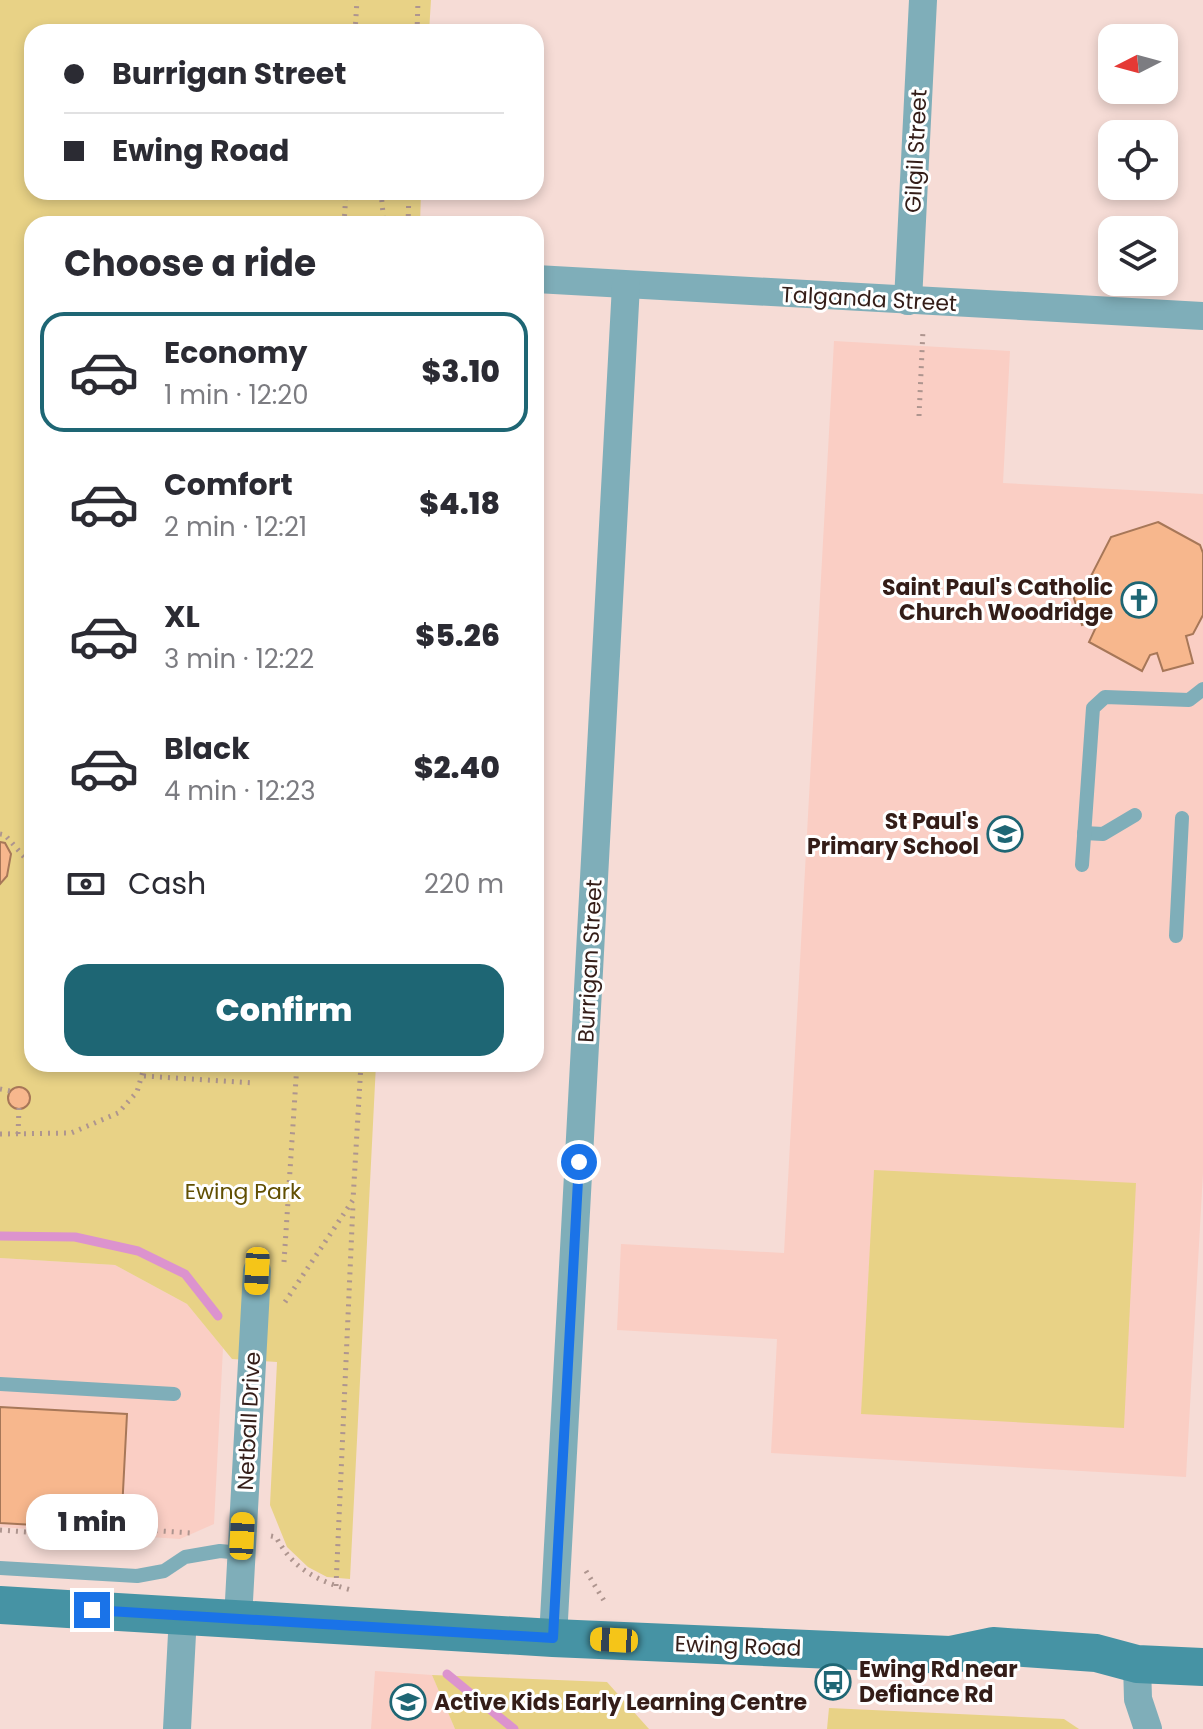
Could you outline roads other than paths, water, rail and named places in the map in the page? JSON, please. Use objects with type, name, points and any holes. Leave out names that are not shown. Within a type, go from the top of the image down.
[{"type":"main road","name":"Ewing Road","points":[[0,1605],[553,1638],[950,1655],[993,1673],[1084,1678],[1097,1678],[1137,1664],[1203,1667]]},
{"type":"street","name":"Gilgil Street","points":[[908,315],[923,0]]},
{"type":"street","name":"Talganda Street","points":[[544,280],[626,285],[908,315],[1203,316]]},
{"type":"street","name":"Burrigan Street","points":[[553,1638],[626,285]]},
{"type":"street","name":"Netball Drive","points":[[238,1619],[241,1553],[270,1269]]},
{"type":"street","points":[[177,1729],[183,1615]]},
{"type":"street","points":[[1137,1664],[1138,1699],[1148,1729]]},
{"type":"lane","points":[[1082,865],[1093,708],[1105,697],[1189,700],[1203,689]]},
{"type":"lane","points":[[1084,833],[1103,834],[1135,815]]},
{"type":"lane","points":[[1176,936],[1182,818]]},
{"type":"lane","points":[[0,1384],[174,1394]]},
{"type":"lane","points":[[0,1568],[137,1576],[164,1571],[185,1557],[220,1551],[241,1553]]},
{"type":"waterway","points":[[0,1236],[75,1237],[138,1251],[185,1274],[218,1316]]},
{"type":"waterway","points":[[447,1674],[514,1729]]},
{"type":"place","name":"Saint Paul's Catholic Church Woodridge","points":[[1139,600]]},
{"type":"place","name":"St Paul's Primary School","points":[[1005,834]]},
{"type":"place","name":"Ewing Rd near Defiance Rd","points":[[833,1682]]},
{"type":"place","name":"Active Kids Early Learning Centre","points":[[408,1702]]},
{"type":"park label","name":"Ewing Park","points":[[243,1191]]}]
